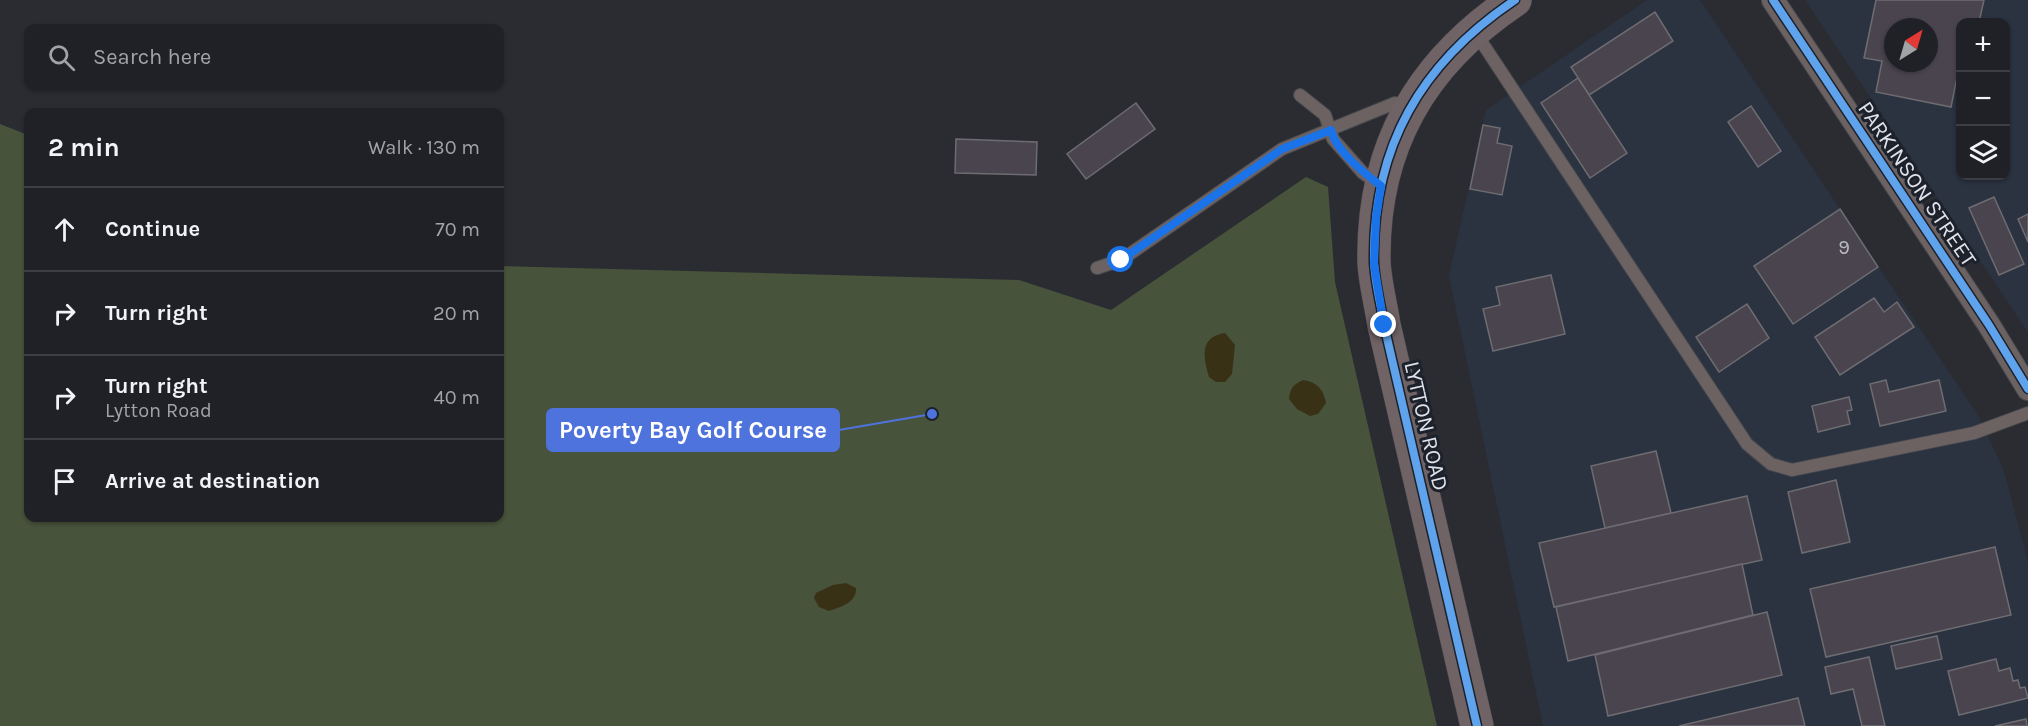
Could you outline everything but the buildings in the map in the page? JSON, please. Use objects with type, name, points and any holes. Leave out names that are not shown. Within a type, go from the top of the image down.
[{"type":"main road","name":"LYTTON ROAD","points":[[1477,726],[1384,325],[1374,264],[1376,218],[1381,186],[1401,121],[1442,60],[1474,31],[1515,0]]},
{"type":"street","name":"PARKINSON STREET","points":[[1773,0],[2028,387]]},
{"type":"lane","points":[[1474,31],[1747,444],[1771,464],[1792,470],[1974,433],[2028,413]]},
{"type":"lane","points":[[1300,95],[1324,115],[1333,139],[1363,173],[1381,186]]},
{"type":"lane","points":[[1097,268],[1121,260],[1282,149],[1395,103],[1410,108]]},
{"type":"shaded area","points":[[1647,0],[1700,0],[1979,417],[2004,471],[2028,562],[2028,726],[1543,726],[1449,276],[1486,110]]},
{"type":"shaded area","points":[[1805,0],[2028,0],[2028,332]]},
{"type":"green space","points":[[0,124],[24,133],[24,522],[504,522],[504,266],[1019,280],[1111,310],[1306,177],[1328,187],[1335,282],[1437,726],[0,726]]},
{"type":"sand","points":[[1225,333],[1235,345],[1232,374],[1225,382],[1216,382],[1209,377],[1205,349],[1210,339]]},
{"type":"sand","points":[[1303,380],[1316,384],[1323,394],[1326,403],[1318,414],[1310,416],[1297,409],[1289,399],[1293,387]]},
{"type":"sand","points":[[846,583],[856,588],[851,601],[829,611],[819,607],[814,598],[816,593],[833,585]]},
{"type":"cycle path","points":[[1477,726],[1384,325],[1374,262],[1376,220],[1382,181],[1393,145],[1408,112],[1429,80],[1453,51],[1515,0]]},
{"type":"cycle path","points":[[1773,0],[1989,325],[2028,389]]},
{"type":"place","name":"Poverty Bay Golf Course","points":[[932,414]]},
{"type":"route","points":[[1121,260],[1282,149],[1331,130],[1333,139],[1363,173],[1381,186],[1376,218],[1374,264],[1384,325]]}]
